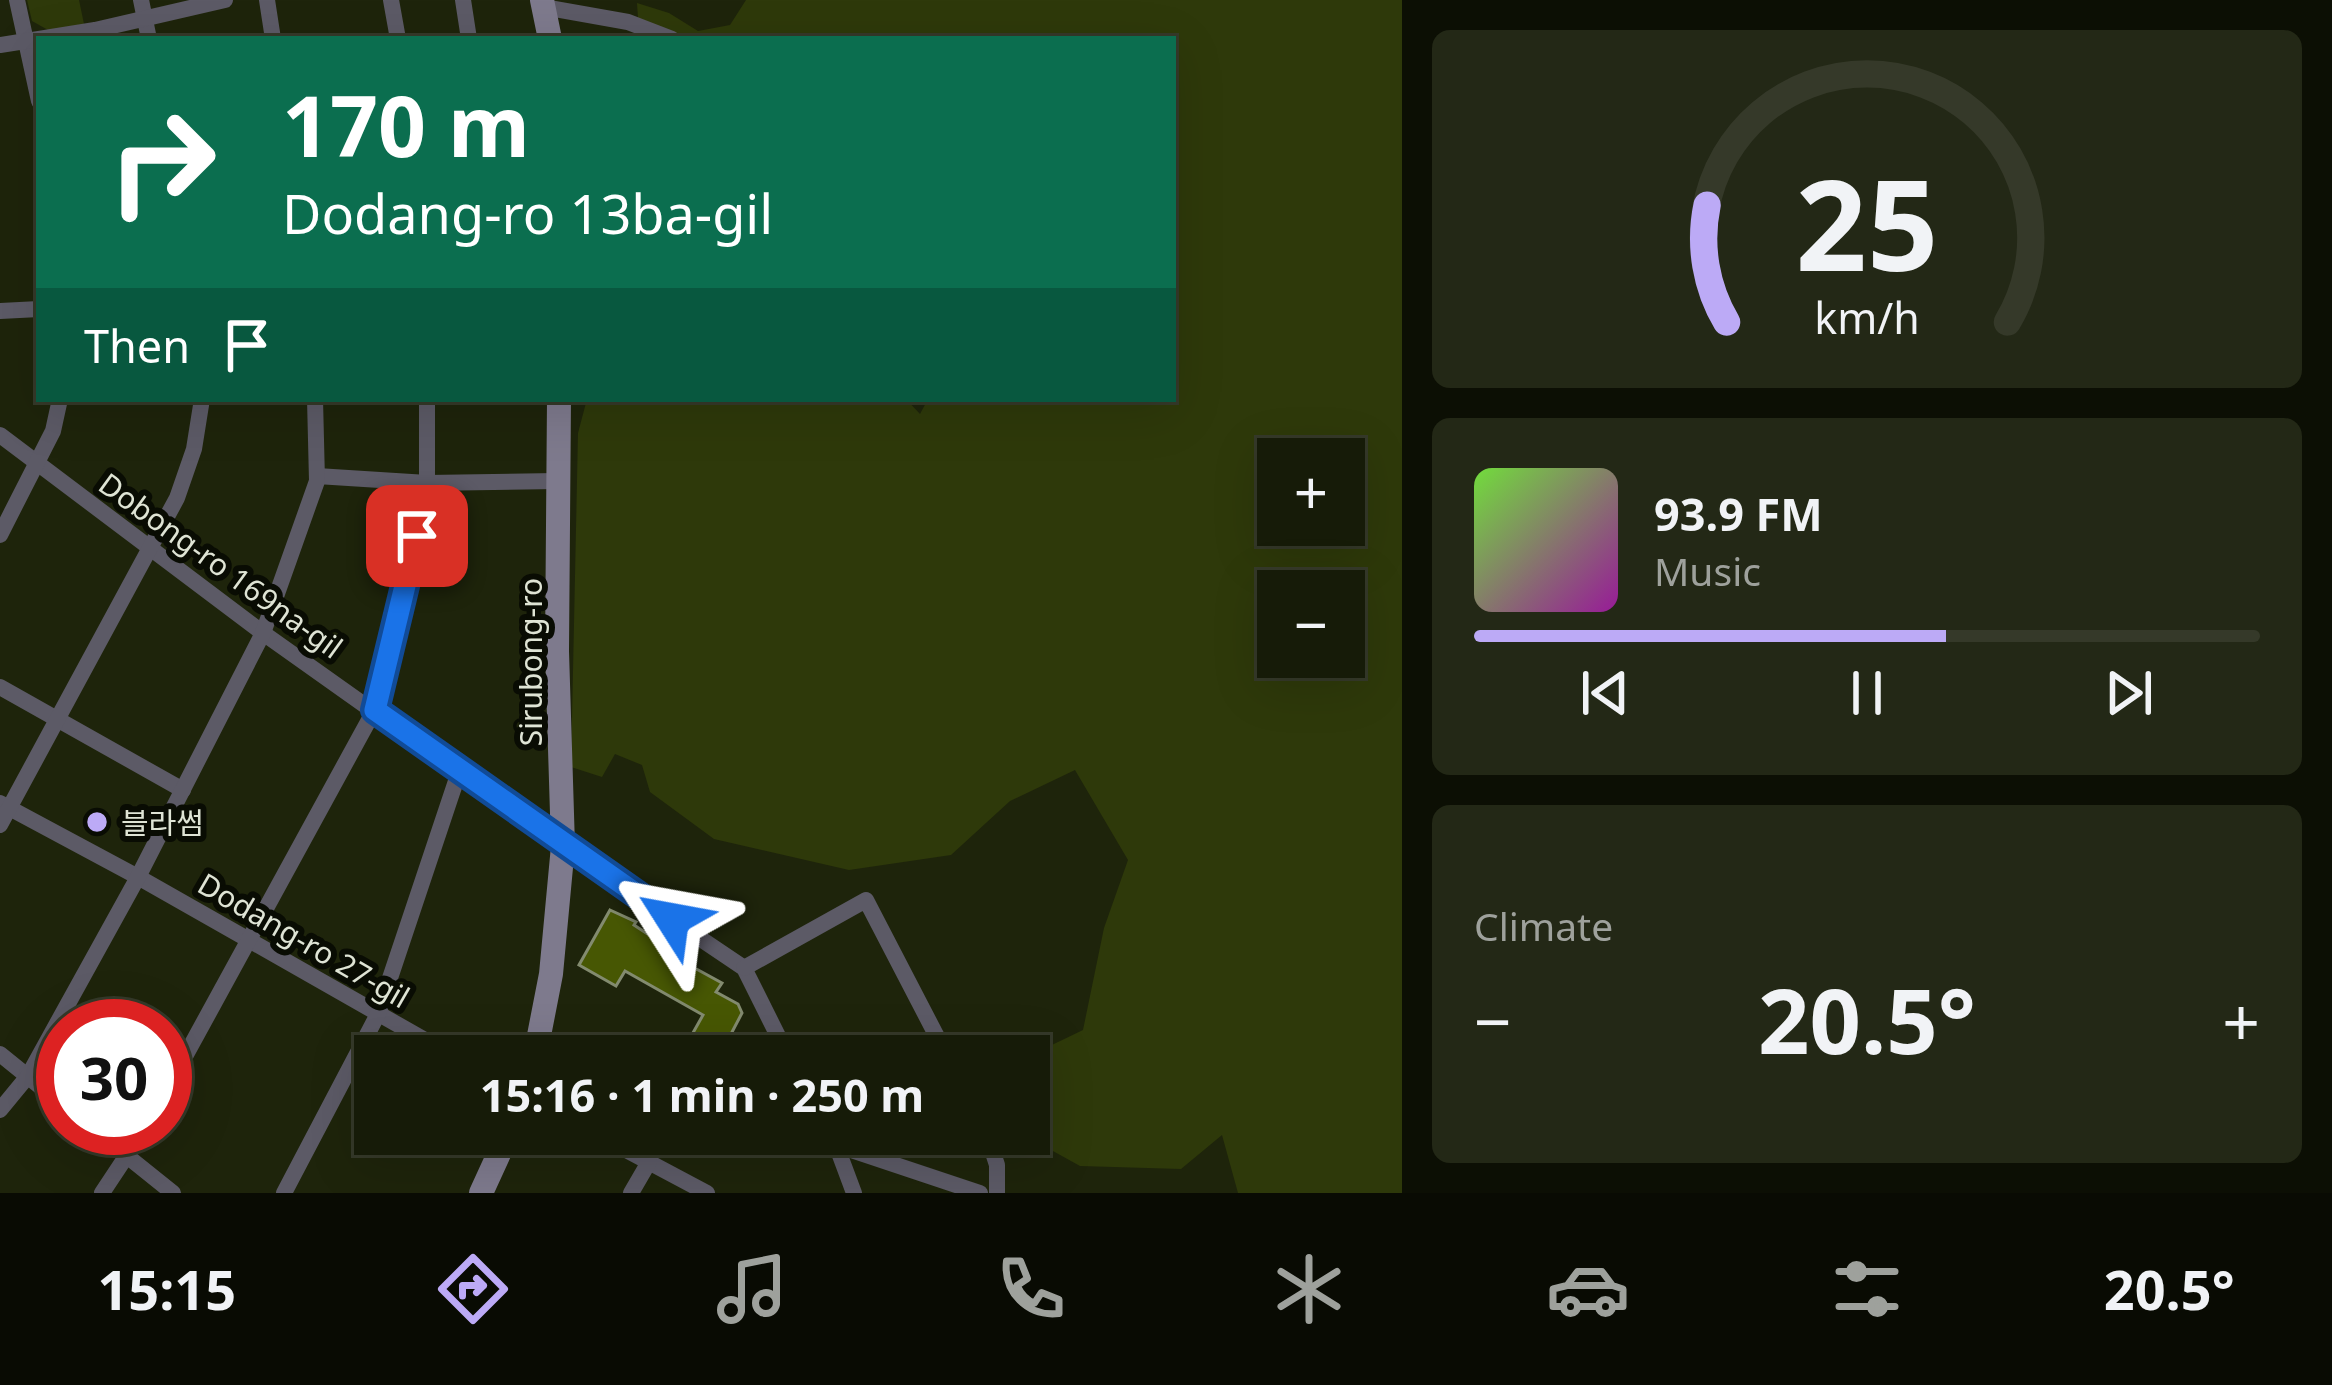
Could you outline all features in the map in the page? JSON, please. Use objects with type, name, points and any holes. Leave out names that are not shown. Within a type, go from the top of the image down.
[{"type":"street","points":[[17,0],[36,87]]},
{"type":"street","points":[[44,36],[143,9],[226,0]]},
{"type":"street","points":[[267,0],[273,36]]},
{"type":"street","points":[[391,0],[397,36]]},
{"type":"street","points":[[463,0],[469,36]]},
{"type":"street","points":[[549,36],[543,4],[628,22],[664,36]]},
{"type":"street","points":[[0,45],[36,38]]},
{"type":"street","points":[[0,311],[36,309]]},
{"type":"street","points":[[0,535],[53,431],[59,402]]},
{"type":"street","points":[[4,813],[152,550],[194,449],[202,402]]},
{"type":"street","points":[[0,1110],[28,1076],[139,877],[263,633],[317,476],[315,402]]},
{"type":"street","points":[[192,1045],[375,710],[427,483],[427,402]]},
{"type":"street","name":"Sirubong-ro","points":[[539,1035],[551,974],[563,846],[559,402]]},
{"type":"street","name":"Dobong-ro 169na-gil","points":[[0,435],[263,633],[744,968],[778,1035]]},
{"type":"street","points":[[317,476],[427,483],[557,481]]},
{"type":"street","points":[[0,687],[183,790]]},
{"type":"street","points":[[284,1193],[378,1014],[459,772]]},
{"type":"street","name":"Dodang-ro 27-gil","points":[[4,813],[139,877],[416,1035]]},
{"type":"street","points":[[744,968],[866,900],[936,1035]]},
{"type":"street","points":[[0,1054],[36,1083]]},
{"type":"street","points":[[126,1155],[173,1193]]},
{"type":"street","points":[[481,1193],[498,1155]]},
{"type":"street","points":[[636,1155],[707,1193]]},
{"type":"street","points":[[841,1155],[854,1193]]},
{"type":"street","points":[[877,1155],[980,1193]]},
{"type":"street","points":[[994,1155],[998,1193]]},
{"type":"street","points":[[102,1193],[129,1157]]},
{"type":"street","points":[[631,1193],[649,1162]]},
{"type":"green space","points":[[27,0],[79,0],[84,24],[48,30],[32,21]]},
{"type":"green space","points":[[746,0],[1402,0],[1402,1193],[1238,1193],[1222,1135],[1181,1169],[1080,1166],[1050,1149],[1050,1046],[1083,1030],[1104,928],[1128,860],[1075,770],[1010,801],[951,855],[849,870],[714,839],[650,792],[642,765],[615,754],[602,777],[571,767],[578,433],[586,402],[909,402],[920,414],[926,402],[1176,402],[1176,36],[675,36],[638,18],[637,3],[669,13],[698,31],[730,25]]},
{"type":"building","points":[[610,910],[636,922],[672,950],[669,954],[722,983],[716,992],[738,1004],[742,1013],[733,1035],[692,1035],[703,1015],[625,971],[616,986],[579,965]]},
{"type":"place","name":"블라썸","points":[[97,822]]},
{"type":"route","points":[[417,536],[375,710],[672,919]]}]
